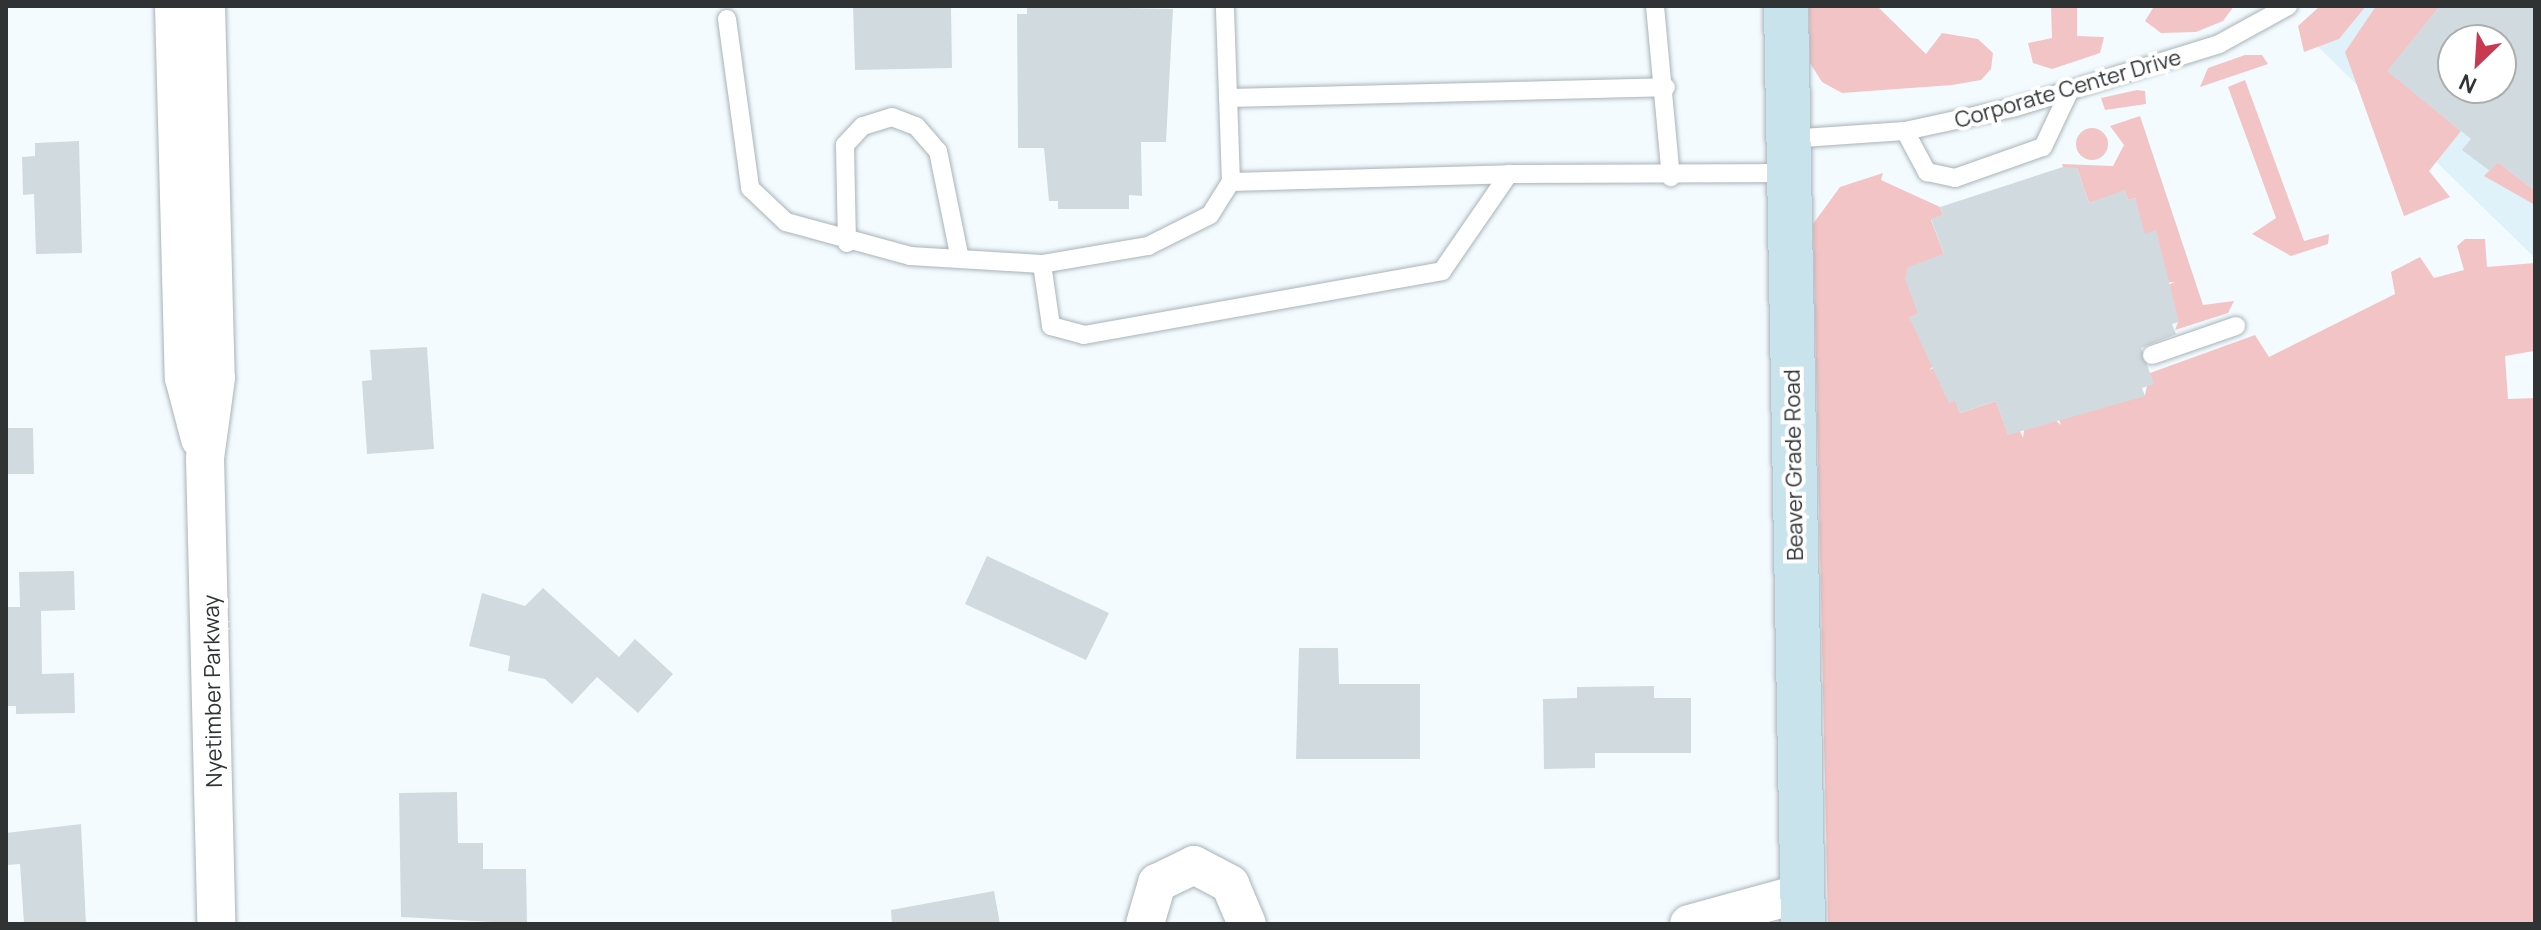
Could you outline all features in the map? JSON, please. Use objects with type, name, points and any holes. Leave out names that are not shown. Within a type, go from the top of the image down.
[{"type":"main road","name":"Beaver Grade Road","points":[[1786,6],[1802,908]]},
{"type":"street","name":"Nyetimber Parkway","points":[[174,6],[184,378],[205,458]]},
{"type":"street","name":"Nyetimber Parkway","points":[[206,6],[216,378],[205,458],[216,924]]},
{"type":"street","points":[[1145,924],[1157,883],[1194,865],[1230,884],[1247,924]]},
{"type":"street","points":[[1689,924],[1802,908]]},
{"type":"lane","points":[[727,19],[750,188],[786,222],[847,243],[960,259],[1042,264],[1148,246],[1210,215],[1231,182],[1225,6]]},
{"type":"lane","points":[[1655,6],[1666,87],[1671,177]]},
{"type":"lane","name":"Corporate Center Drive","points":[[1231,182],[1509,174],[1671,177],[1789,156],[2069,92],[2219,44],[2288,6]]},
{"type":"lane","points":[[1228,98],[1666,87]]},
{"type":"lane","points":[[1905,131],[1927,172],[1955,178],[2043,147],[2069,92]]},
{"type":"lane","points":[[847,243],[845,145],[863,126],[892,117],[916,126],[938,151],[960,259]]},
{"type":"lane","points":[[1042,264],[1051,326],[1084,335],[1442,271],[1509,174]]},
{"type":"lane","points":[[2152,355],[2236,326]]},
{"type":"shaded area","points":[[1809,6],[1877,6],[1926,54],[1942,33],[1978,39],[1993,53],[1991,69],[1981,80],[1952,85],[1842,93],[1822,82],[1810,63]]},
{"type":"shaded area","points":[[2051,6],[2077,6],[2077,36],[2104,37],[2100,53],[2052,69],[2033,63],[2028,43],[2052,38]]},
{"type":"shaded area","points":[[2234,6],[2223,21],[2196,32],[2161,33],[2145,21],[2153,8]]},
{"type":"shaded area","points":[[2320,6],[2366,6],[2339,39],[2304,52],[2298,26]]},
{"type":"shaded area","points":[[2335,6],[2535,6],[2535,258],[2309,38]]},
{"type":"shaded area","points":[[2376,6],[2440,6],[2388,71],[2461,131],[2429,171],[2450,197],[2404,216],[2345,52]]},
{"type":"shaded area","points":[[2245,55],[2262,55],[2268,64],[2200,87],[2208,68]]},
{"type":"shaded area","points":[[2245,80],[2304,241],[2329,234],[2328,244],[2291,256],[2252,234],[2276,218],[2228,87]]},
{"type":"shaded area","points":[[2145,91],[2146,104],[2105,110],[2101,98]]},
{"type":"shaded area","points":[[2140,116],[2203,305],[2234,301],[2228,313],[2175,330],[2178,322],[2160,288],[2175,282],[2158,283],[2142,240],[2158,234],[2141,235],[2135,198],[2128,200],[2125,191],[2089,203],[2077,168],[2065,172],[2062,164],[2113,166],[2124,145],[2110,126]]},
{"type":"shaded area","points":[[2092,128],[2103,133],[2108,144],[2103,155],[2092,160],[2081,155],[2076,144],[2081,133]]},
{"type":"shaded area","points":[[2498,162],[2535,191],[2535,205],[2484,176]]},
{"type":"shaded area","points":[[1883,173],[1881,180],[1940,207],[1943,215],[1931,220],[1944,254],[1924,312],[1910,317],[1941,360],[1929,370],[1942,365],[1960,413],[1996,401],[2008,434],[2020,431],[2023,438],[2024,430],[2054,419],[2061,425],[2058,417],[2145,395],[2150,373],[2255,335],[2269,357],[2395,294],[2391,272],[2420,257],[2434,278],[2464,270],[2457,246],[2465,239],[2485,239],[2487,267],[2535,263],[2534,351],[2505,356],[2508,399],[2535,398],[2535,924],[1828,924],[1813,224],[1840,187]]},
{"type":"building","points":[[853,6],[951,6],[952,68],[855,70]]},
{"type":"building","points":[[1027,6],[1173,9],[1166,142],[1141,142],[1142,196],[1129,195],[1129,209],[1058,209],[1058,201],[1049,201],[1044,148],[1018,148],[1017,14],[1027,14]]},
{"type":"building","points":[[2440,6],[2535,6],[2535,191],[2498,162],[2490,171],[2462,150],[2471,139],[2387,71]]},
{"type":"building","points":[[79,141],[82,253],[36,254],[34,194],[23,195],[22,157],[35,156],[35,143]]},
{"type":"building","points":[[2063,167],[2077,168],[2089,203],[2125,190],[2128,200],[2135,198],[2145,234],[2156,230],[2179,322],[2172,324],[2176,334],[2141,348],[2154,384],[2142,388],[2145,396],[2008,435],[1996,401],[1960,413],[1955,401],[1949,403],[1909,317],[1918,314],[1905,279],[1908,267],[1944,254],[1931,219],[1943,215],[1940,207]]},
{"type":"building","points":[[427,347],[434,449],[367,454],[362,381],[372,380],[370,350]]},
{"type":"building","points":[[6,428],[33,428],[34,474],[6,474]]},
{"type":"building","points":[[987,556],[1109,613],[1086,660],[965,604]]},
{"type":"building","points":[[74,571],[75,610],[41,611],[42,674],[74,673],[75,713],[16,714],[16,706],[6,706],[6,607],[20,607],[19,572]]},
{"type":"building","points":[[543,588],[619,657],[635,639],[673,674],[638,713],[597,677],[572,704],[545,679],[508,671],[510,656],[469,646],[482,593],[525,606]]},
{"type":"building","points":[[1299,648],[1338,648],[1339,684],[1420,684],[1420,759],[1296,759]]},
{"type":"building","points":[[1654,686],[1654,698],[1691,698],[1691,753],[1595,753],[1595,768],[1544,769],[1543,699],[1577,698],[1577,687]]},
{"type":"building","points":[[457,792],[458,843],[483,843],[483,869],[526,869],[527,924],[401,917],[399,793]]},
{"type":"building","points":[[81,824],[86,924],[24,924],[20,864],[6,865],[6,833]]},
{"type":"building","points":[[994,891],[1000,924],[892,924],[891,910]]}]
